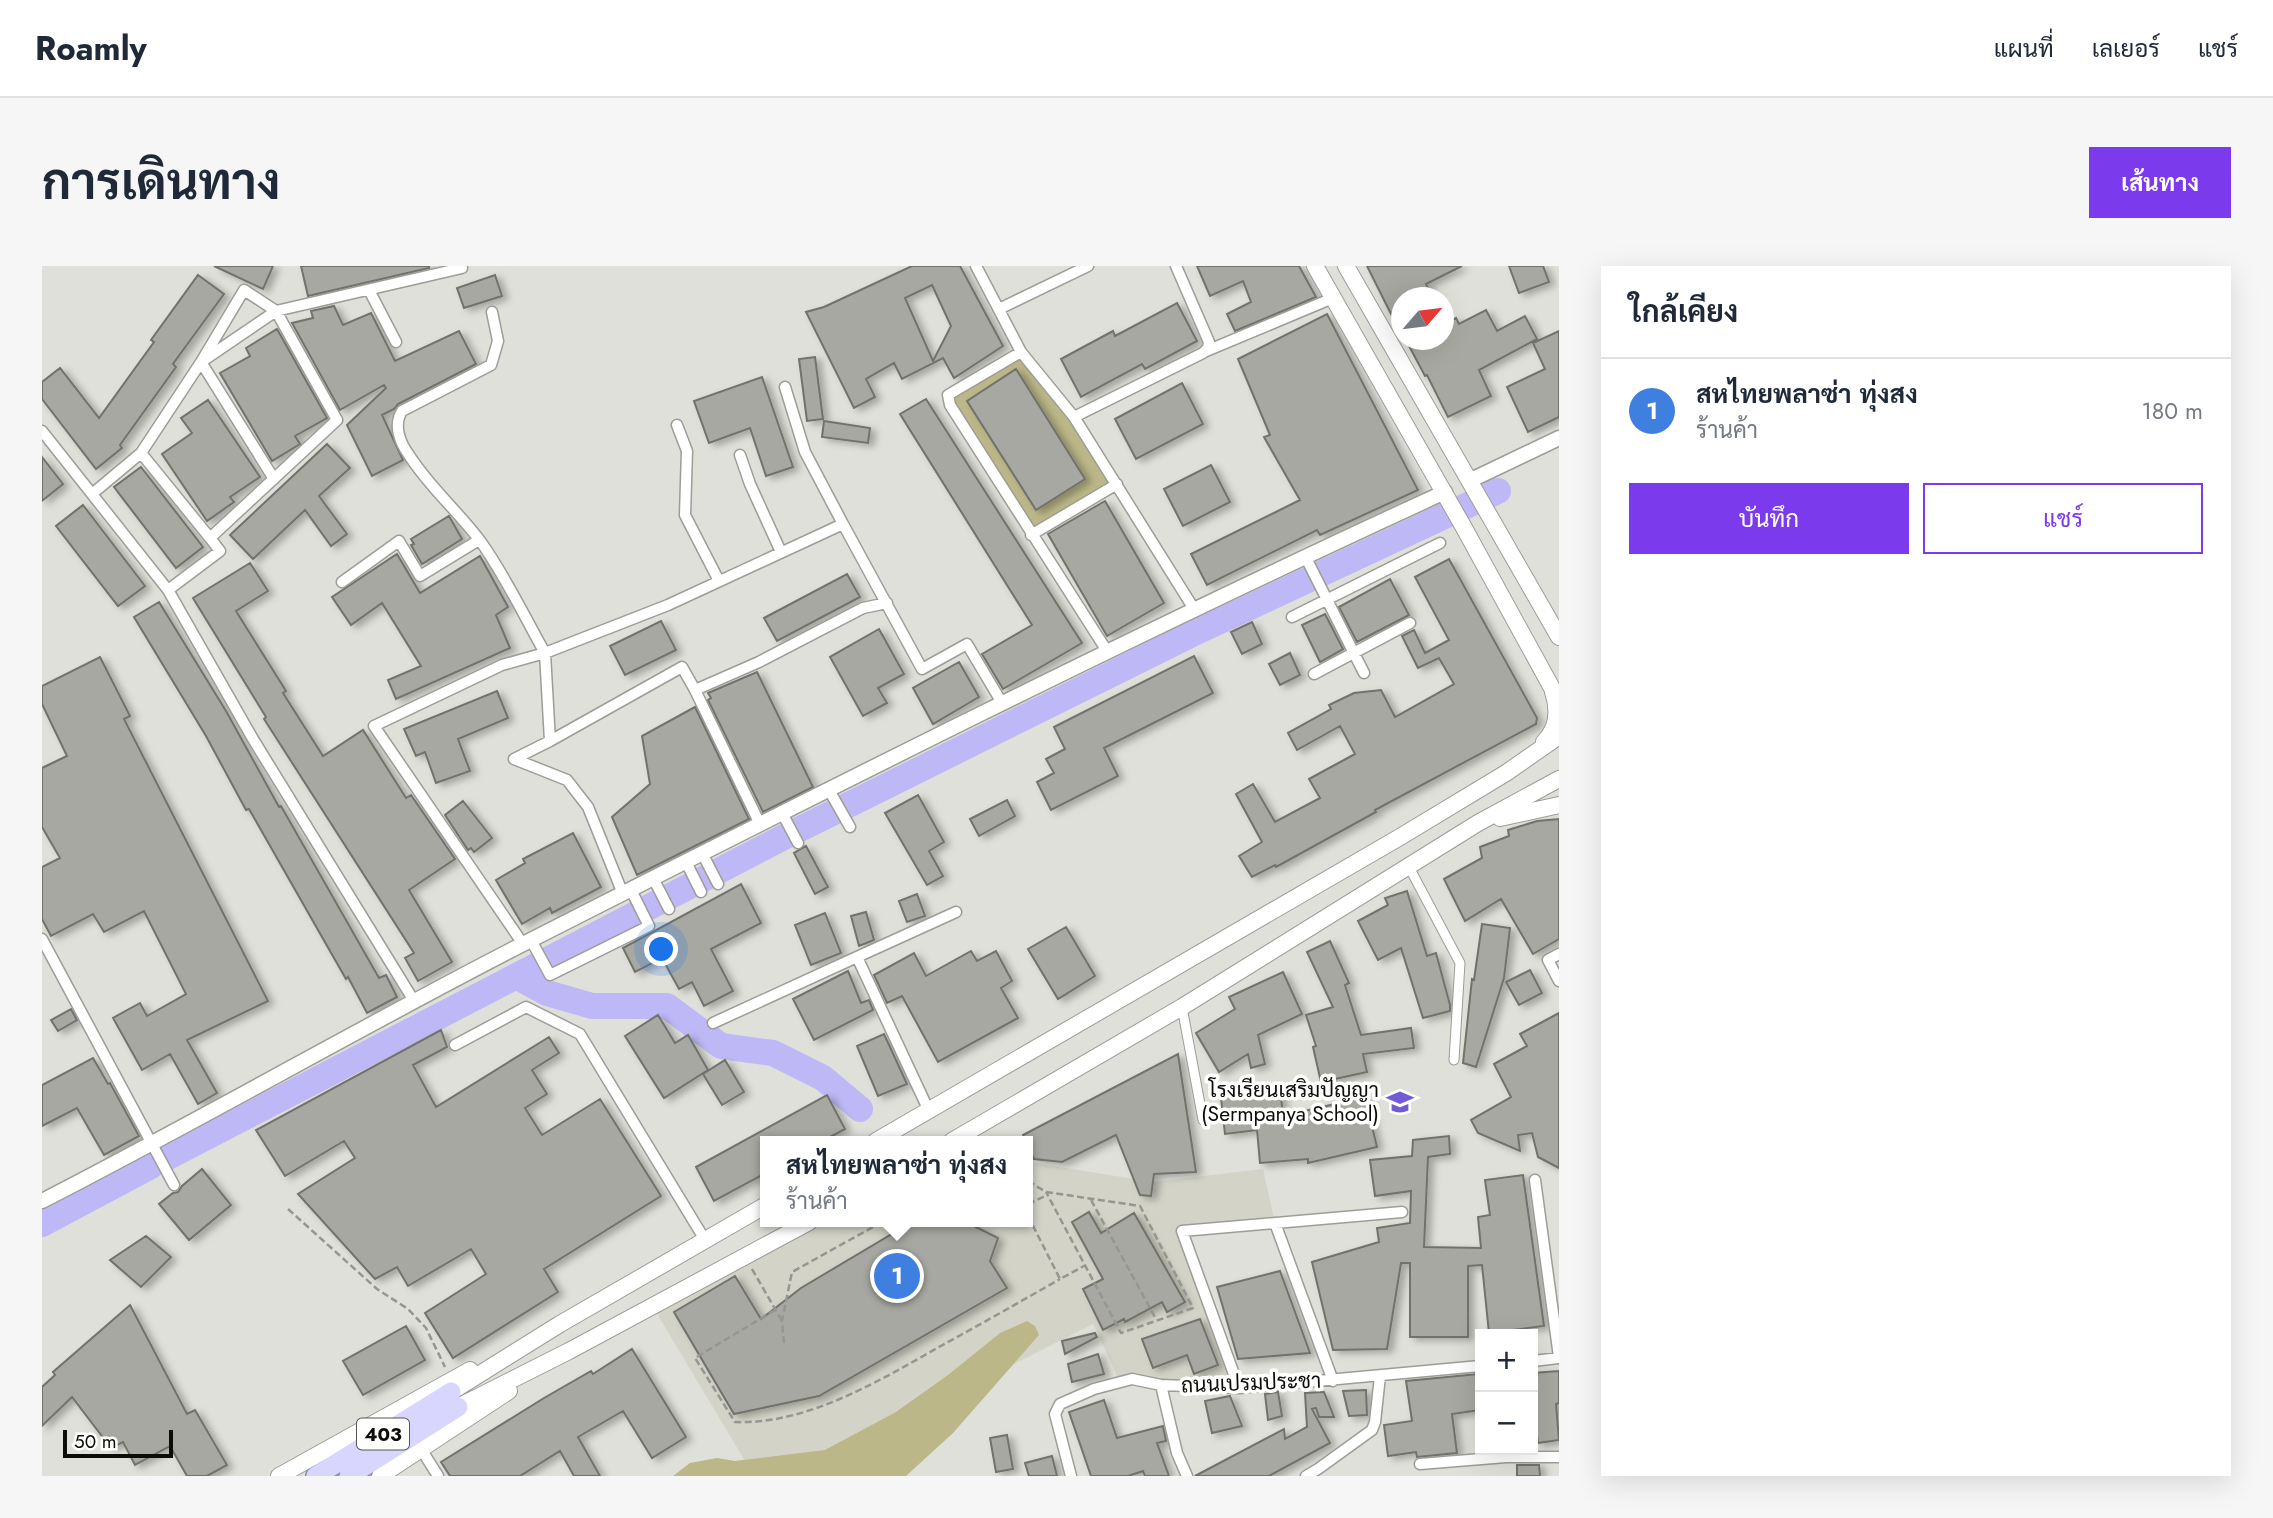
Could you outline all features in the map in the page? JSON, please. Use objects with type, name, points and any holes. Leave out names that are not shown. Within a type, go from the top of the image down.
[{"type":"highway","name":"403","points":[[316,1476],[452,1393]]},
{"type":"highway","name":"403","points":[[349,1476],[452,1393]]},
{"type":"main road","points":[[1315,266],[1447,496],[1559,701]]},
{"type":"main road","points":[[1346,266],[1559,637]]},
{"type":"main road","points":[[1447,496],[1472,485]]},
{"type":"main road","points":[[1535,751],[1549,737],[1557,718],[1555,696],[1546,676]]},
{"type":"main road","points":[[885,1136],[1400,837],[1506,773],[1559,736]]},
{"type":"main road","points":[[961,1136],[1182,1007],[1478,823],[1559,779]]},
{"type":"main road","points":[[1478,823],[1559,805]]},
{"type":"main road","name":"403","points":[[452,1393],[560,1324],[760,1208]]},
{"type":"main road","name":"403","points":[[452,1393],[569,1351],[800,1227]]},
{"type":"main road","points":[[380,1476],[569,1351]]},
{"type":"main road","points":[[279,1476],[452,1393]]},
{"type":"street","points":[[976,266],[1021,352],[1074,417],[1194,609]]},
{"type":"street","points":[[999,309],[1088,266]]},
{"type":"street","points":[[1175,266],[1209,342],[1203,353]]},
{"type":"street","points":[[201,362],[276,311],[462,268]]},
{"type":"street","points":[[92,494],[141,453],[201,362],[244,290],[276,311],[337,420],[211,538]]},
{"type":"street","points":[[369,290],[396,342]]},
{"type":"street","points":[[1074,417],[1203,353],[1333,298]]},
{"type":"street","points":[[492,312],[498,341],[491,365],[402,411],[398,430],[409,456],[479,540],[503,576],[545,653],[550,741]]},
{"type":"street","points":[[1021,352],[948,396],[950,405],[1107,651]]},
{"type":"street","points":[[201,362],[274,479]]},
{"type":"street","points":[[786,387],[805,452],[922,669],[967,644],[1002,703]]},
{"type":"street","points":[[677,425],[687,451],[685,515],[719,581]]},
{"type":"street","points":[[42,430],[168,590],[253,739],[414,1001]]},
{"type":"street","points":[[1472,485],[1559,438]]},
{"type":"street","points":[[141,453],[220,551],[168,590]]},
{"type":"street","points":[[740,455],[781,552]]},
{"type":"street","points":[[1031,535],[1117,484]]},
{"type":"street","points":[[44,1196],[153,1144],[414,1001],[528,942],[782,813],[832,795],[1002,703],[1194,609],[1447,496]]},
{"type":"street","points":[[760,824],[682,667],[514,759],[567,780],[588,807],[628,891],[649,926],[550,975],[374,726],[502,665],[545,653],[668,605],[843,524]]},
{"type":"street","points":[[342,582],[399,541],[421,576],[479,540]]},
{"type":"street","points":[[1292,617],[1440,543]]},
{"type":"street","points":[[1307,560],[1364,673]]},
{"type":"street","points":[[695,690],[759,662],[863,608],[887,603]]},
{"type":"street","points":[[1314,674],[1410,623]]},
{"type":"street","points":[[832,795],[850,827]]},
{"type":"street","points":[[782,813],[798,843]]},
{"type":"street","points":[[703,854],[718,884]]},
{"type":"street","points":[[686,862],[701,892]]},
{"type":"street","points":[[1409,867],[1460,963],[1454,1060]]},
{"type":"street","points":[[654,879],[669,909]]},
{"type":"street","points":[[713,1023],[956,912]]},
{"type":"street","points":[[42,939],[174,1185]]},
{"type":"street","points":[[1559,954],[1548,960],[1559,981]]},
{"type":"street","points":[[857,957],[929,1111]]},
{"type":"street","points":[[455,1045],[526,1007],[580,1034],[705,1240]]},
{"type":"street","points":[[1182,1007],[1203,1120]]},
{"type":"street","points":[[1535,1180],[1559,1358],[1538,1360]]},
{"type":"street","points":[[1239,1388],[1182,1231],[1402,1212]]},
{"type":"street","points":[[1275,1223],[1332,1381]]},
{"type":"street","name":"ถนนเปรมประชา","points":[[1070,1476],[1055,1414],[1060,1404],[1094,1389],[1132,1379],[1161,1385],[1239,1388],[1475,1366]]},
{"type":"street","points":[[1306,1476],[1372,1430],[1380,1376]]},
{"type":"street","points":[[1161,1385],[1177,1452],[1187,1476]]},
{"type":"street","points":[[421,1449],[438,1476]]},
{"type":"street","points":[[1420,1464],[1506,1457],[1559,1457]]},
{"type":"path","points":[[1033,1185],[1046,1194],[1140,1206],[1193,1308],[1121,1333],[1046,1194]]},
{"type":"path","points":[[1033,1201],[1046,1194]]},
{"type":"path","points":[[1091,1200],[1157,1320]]},
{"type":"path","points":[[288,1209],[377,1289],[408,1309],[426,1328],[443,1362],[452,1393]]},
{"type":"path","points":[[1033,1226],[1060,1279]]},
{"type":"path","points":[[784,1343],[782,1321],[792,1272],[873,1227]]},
{"type":"path","points":[[745,1257],[782,1321]]},
{"type":"path","points":[[775,1310],[695,1358],[735,1422],[795,1414],[862,1390],[1085,1266]]},
{"type":"shaded area","points":[[1021,352],[1117,484],[1031,535],[948,396]]},
{"type":"shaded area","points":[[1033,1163],[1153,1182],[1263,1169],[1275,1223],[1183,1231],[1239,1388],[1120,1382],[1093,1324],[843,1451],[754,1476],[653,1307],[799,1227],[1033,1227]]},
{"type":"shaded area","points":[[1027,1321],[1035,1326],[1039,1335],[953,1433],[906,1476],[673,1476],[690,1463],[717,1458],[735,1461],[825,1450],[896,1412],[1000,1333]]},
{"type":"building","points":[[214,266],[273,266],[263,289]]},
{"type":"building","points":[[301,266],[429,266],[429,268],[308,296]]},
{"type":"building","points":[[912,266],[960,266],[1003,346],[954,378],[943,358],[902,379],[894,363],[866,379],[875,397],[854,408],[806,312],[824,307]],"holes":[[[932,285],[951,326],[933,361],[905,298]]]},
{"type":"building","points":[[1197,266],[1299,266],[1316,297],[1235,331],[1227,314],[1251,302],[1243,281],[1210,296]]},
{"type":"building","points":[[1367,266],[1462,266],[1426,284],[1428,287],[1391,287],[1391,314]]},
{"type":"building","points":[[1509,266],[1543,266],[1549,282],[1519,293]]},
{"type":"building","points":[[198,275],[224,294],[173,364],[176,367],[120,445],[122,448],[96,469],[42,399],[42,382],[60,368],[99,418]]},
{"type":"building","points":[[495,275],[502,296],[464,308],[457,288]]},
{"type":"building","points":[[1177,303],[1197,341],[1145,369],[1142,364],[1081,397],[1061,359],[1113,331],[1115,336]]},
{"type":"building","points":[[334,306],[343,325],[371,313],[395,361],[459,331],[476,364],[382,415],[403,460],[372,476],[347,425],[386,388],[384,385],[340,410],[292,323],[313,318],[311,311]]},
{"type":"building","points":[[1486,310],[1497,331],[1525,316],[1537,339],[1479,370],[1491,396],[1448,417],[1411,350],[1454,350],[1454,319],[1456,318],[1459,324]]},
{"type":"building","points":[[1327,314],[1418,490],[1320,535],[1317,530],[1207,585],[1191,554],[1300,500],[1264,437],[1270,435],[1238,359]]},
{"type":"building","points":[[277,329],[327,418],[295,436],[300,444],[272,461],[220,373],[250,356],[246,348]]},
{"type":"building","points":[[1559,331],[1559,417],[1528,432],[1507,387],[1545,369],[1533,343]]},
{"type":"building","points":[[815,357],[823,419],[807,421],[799,359]]},
{"type":"building","points":[[1016,369],[1085,479],[1036,510],[967,401]]},
{"type":"building","points":[[762,377],[793,467],[766,476],[750,428],[709,443],[694,401]]},
{"type":"building","points":[[1182,383],[1203,424],[1136,459],[1115,419]]},
{"type":"building","points":[[926,399],[1082,643],[1003,689],[982,654],[1032,625],[900,414]]},
{"type":"building","points":[[208,400],[260,477],[230,497],[234,502],[207,521],[162,454],[192,433],[181,418]]},
{"type":"building","points":[[824,421],[870,428],[868,443],[822,437]]},
{"type":"building","points":[[327,444],[350,468],[319,496],[347,534],[331,546],[305,510],[253,559],[230,535]]},
{"type":"building","points":[[42,457],[63,484],[42,501]]},
{"type":"building","points":[[1211,465],[1230,502],[1183,526],[1164,489]]},
{"type":"building","points":[[141,467],[203,547],[176,568],[114,487]]},
{"type":"building","points":[[1105,501],[1164,603],[1107,636],[1048,534]]},
{"type":"building","points":[[83,505],[145,586],[118,606],[56,526]]},
{"type":"building","points":[[449,516],[462,539],[422,564],[411,545],[414,544],[411,539]]},
{"type":"building","points":[[397,554],[420,593],[480,556],[508,607],[496,615],[510,648],[396,699],[388,680],[421,666],[382,603],[351,625],[332,597]]},
{"type":"building","points":[[1449,559],[1537,718],[1536,724],[1375,810],[1376,812],[1276,867],[1275,865],[1252,877],[1239,856],[1262,842],[1236,794],[1253,784],[1275,822],[1320,798],[1309,779],[1355,754],[1340,726],[1297,750],[1288,733],[1331,709],[1329,705],[1354,693],[1381,690],[1395,717],[1454,684],[1439,658],[1418,668],[1402,636],[1414,630],[1425,653],[1449,640],[1415,577]]},
{"type":"building","points":[[250,563],[268,591],[236,611],[323,756],[363,730],[406,798],[411,795],[455,859],[409,890],[452,962],[418,981],[405,958],[414,953],[264,719],[266,717],[193,598]]},
{"type":"building","points":[[847,574],[860,597],[777,641],[764,618]]},
{"type":"building","points":[[1390,579],[1409,615],[1357,642],[1339,607]]},
{"type":"building","points":[[159,602],[226,711],[379,978],[386,975],[397,997],[367,1013],[348,977],[346,979],[249,809],[246,810],[206,736],[134,617]]},
{"type":"building","points":[[1325,614],[1343,649],[1320,662],[1302,625]]},
{"type":"building","points":[[661,621],[676,650],[625,675],[610,646]]},
{"type":"building","points":[[1252,622],[1262,644],[1242,654],[1231,632]]},
{"type":"building","points":[[879,629],[904,674],[878,688],[887,703],[863,716],[830,657]]},
{"type":"building","points":[[1290,653],[1300,675],[1280,685],[1269,664]]},
{"type":"building","points":[[1194,656],[1213,693],[1104,748],[1118,776],[1051,810],[1037,782],[1054,773],[1046,759],[1065,749],[1054,727]]},
{"type":"building","points":[[100,657],[130,716],[124,719],[268,1001],[187,1040],[217,1093],[198,1104],[170,1054],[142,1070],[113,1018],[140,1003],[147,1016],[186,994],[144,911],[104,932],[93,914],[51,936],[42,919],[42,867],[60,858],[42,827],[42,768],[67,756],[42,704],[42,686]]},
{"type":"building","points":[[959,662],[979,697],[933,724],[913,688]]},
{"type":"building","points":[[757,672],[813,787],[763,812],[708,700],[711,698],[708,693]]},
{"type":"building","points":[[497,691],[508,718],[458,739],[470,771],[436,783],[425,752],[416,756],[404,729]]},
{"type":"building","points":[[695,707],[749,819],[637,875],[612,817],[650,784],[642,736]]},
{"type":"building","points":[[918,795],[944,842],[929,851],[943,876],[927,885],[885,813]]},
{"type":"building","points":[[1007,800],[1015,816],[979,836],[970,819]]},
{"type":"building","points":[[463,801],[492,838],[474,852],[471,848],[468,850],[445,815]]},
{"type":"building","points":[[1559,819],[1559,939],[1533,954],[1501,899],[1465,921],[1444,879],[1482,858],[1480,847],[1509,836],[1508,830],[1537,821]]},
{"type":"building","points":[[573,833],[601,887],[552,913],[550,908],[522,924],[496,880],[525,863],[523,859]]},
{"type":"building","points":[[806,846],[828,887],[815,894],[794,853]]},
{"type":"building","points":[[741,884],[761,923],[711,949],[733,991],[704,1006],[692,982],[679,989],[662,958],[635,972],[623,948]]},
{"type":"building","points":[[1407,891],[1427,956],[1436,953],[1450,1005],[1450,1011],[1423,1018],[1401,948],[1378,960],[1358,921],[1388,905],[1385,898]]},
{"type":"building","points":[[917,894],[925,916],[907,922],[899,901]]},
{"type":"building","points":[[866,912],[874,940],[859,946],[851,916]]},
{"type":"building","points":[[825,913],[841,953],[811,965],[795,925]]},
{"type":"building","points":[[1482,924],[1510,928],[1504,978],[1476,1067],[1463,1063],[1472,979],[1474,980]]},
{"type":"building","points":[[1066,927],[1095,976],[1058,999],[1028,949]]},
{"type":"building","points":[[1330,941],[1349,983],[1345,985],[1361,1035],[1411,1028],[1414,1048],[1363,1054],[1367,1072],[1321,1082],[1313,1047],[1316,1046],[1306,1015],[1333,1007],[1307,952]]},
{"type":"building","points":[[971,951],[977,961],[996,951],[1012,981],[1001,988],[1018,1018],[938,1062],[902,996],[887,1003],[874,975],[914,953],[926,976]]},
{"type":"building","points":[[1530,970],[1542,993],[1519,1005],[1506,982]]},
{"type":"building","points":[[848,971],[861,1003],[869,1000],[873,1010],[814,1040],[793,999]]},
{"type":"building","points":[[1283,972],[1302,1014],[1258,1035],[1265,1064],[1251,1068],[1248,1054],[1219,1072],[1196,1033],[1235,1009],[1229,997]]},
{"type":"building","points":[[71,1009],[77,1020],[58,1031],[51,1020]]},
{"type":"building","points":[[1559,1013],[1559,1168],[1538,1157],[1532,1133],[1518,1135],[1520,1151],[1478,1133],[1471,1120],[1511,1097],[1494,1064],[1527,1046],[1520,1034]]},
{"type":"building","points":[[658,1015],[675,1043],[688,1035],[708,1070],[664,1098],[625,1036]]},
{"type":"building","points":[[441,1030],[447,1047],[413,1065],[436,1107],[549,1037],[559,1053],[532,1070],[547,1094],[525,1108],[542,1135],[600,1099],[661,1196],[544,1269],[558,1292],[453,1358],[425,1313],[486,1274],[471,1249],[408,1286],[397,1267],[375,1279],[298,1194],[355,1158],[344,1141],[285,1176],[256,1130]]},
{"type":"building","points":[[884,1034],[907,1084],[878,1096],[857,1046]]},
{"type":"building","points":[[1178,1054],[1196,1172],[1154,1174],[1151,1196],[1140,1195],[1116,1135],[1062,1162],[1034,1159],[1033,1136],[1023,1135]]},
{"type":"building","points":[[93,1058],[139,1136],[104,1155],[77,1108],[42,1126],[42,1085]]},
{"type":"building","points":[[725,1060],[744,1092],[722,1105],[703,1074]]},
{"type":"building","points":[[1247,1086],[1247,1090],[1280,1087],[1283,1116],[1365,1097],[1377,1147],[1308,1163],[1308,1159],[1260,1163],[1257,1130],[1225,1134],[1220,1089]]},
{"type":"building","points":[[827,1095],[845,1129],[832,1136],[760,1136],[760,1176],[714,1201],[696,1167]]},
{"type":"building","points":[[1449,1136],[1450,1154],[1428,1157],[1424,1247],[1481,1248],[1478,1217],[1490,1215],[1485,1180],[1523,1175],[1544,1326],[1489,1329],[1482,1265],[1468,1266],[1468,1337],[1410,1337],[1410,1263],[1401,1263],[1387,1349],[1333,1350],[1312,1262],[1379,1242],[1377,1228],[1410,1223],[1411,1191],[1375,1196],[1370,1160],[1412,1156],[1413,1140]]},
{"type":"building","points":[[202,1169],[231,1205],[189,1240],[159,1204],[178,1192]]},
{"type":"building","points":[[1089,1212],[1101,1233],[1134,1213],[1185,1302],[1167,1312],[1162,1302],[1125,1322],[1124,1319],[1103,1330],[1083,1289],[1103,1279],[1072,1222]]},
{"type":"building","points":[[904,1227],[976,1227],[998,1238],[990,1261],[1007,1288],[819,1396],[734,1414],[674,1312],[735,1276],[761,1319],[801,1288]]},
{"type":"building","points":[[146,1236],[171,1257],[141,1287],[110,1260]]},
{"type":"building","points":[[1280,1271],[1310,1353],[1238,1359],[1217,1287]]},
{"type":"building","points":[[130,1305],[187,1414],[195,1410],[227,1465],[207,1476],[187,1476],[170,1446],[135,1465],[123,1442],[111,1448],[72,1397],[42,1426],[42,1387],[55,1375],[53,1372]]},
{"type":"building","points":[[1200,1319],[1218,1365],[1194,1374],[1187,1355],[1153,1368],[1142,1339]]},
{"type":"building","points":[[406,1326],[425,1360],[363,1395],[343,1361]]},
{"type":"building","points":[[1095,1333],[1097,1337],[1065,1354],[1062,1341]]},
{"type":"building","points":[[632,1349],[686,1437],[652,1458],[623,1411],[578,1437],[600,1476],[574,1476],[560,1451],[520,1476],[450,1476],[441,1462],[544,1398],[591,1371],[593,1374]]},
{"type":"building","points":[[1098,1354],[1104,1374],[1072,1382],[1068,1364]]},
{"type":"building","points":[[1559,1371],[1559,1403],[1556,1404],[1559,1440],[1538,1443],[1538,1373]]},
{"type":"building","points":[[1475,1374],[1475,1411],[1452,1414],[1457,1453],[1417,1457],[1416,1452],[1388,1456],[1384,1425],[1412,1421],[1406,1381]]},
{"type":"building","points":[[1366,1390],[1367,1415],[1349,1416],[1343,1391]]},
{"type":"building","points":[[1278,1392],[1282,1416],[1268,1420],[1265,1394]]},
{"type":"building","points":[[1324,1392],[1334,1417],[1319,1417],[1316,1408],[1312,1409],[1330,1443],[1269,1476],[1195,1476],[1284,1429],[1285,1439],[1307,1427],[1305,1393]]},
{"type":"building","points":[[1230,1396],[1242,1426],[1212,1433],[1205,1401]]},
{"type":"building","points":[[1104,1400],[1117,1438],[1163,1426],[1166,1441],[1157,1443],[1169,1476],[1145,1476],[1143,1471],[1128,1476],[1091,1476],[1069,1412]]},
{"type":"building","points":[[1007,1435],[1013,1469],[996,1472],[990,1438]]},
{"type":"building","points":[[1052,1456],[1057,1476],[1029,1476],[1025,1463]]},
{"type":"building","points":[[1517,1465],[1539,1465],[1540,1476],[1517,1476]]},
{"type":"waterway","points":[[168,1157],[782,838],[1190,635],[1498,491]]},
{"type":"waterway","points":[[516,976],[547,993],[592,1006],[667,1006],[721,1046],[773,1053],[823,1078],[860,1109]]},
{"type":"waterway","points":[[42,1224],[151,1166]]},
{"type":"place","name":"โรงเรียนเสริมปัญญา (Sermpanya School)","points":[[1400,1102]]},
{"type":"place","name":"สหไทยพลาซ่า ทุ่งสง","points":[[897,1276]]}]
